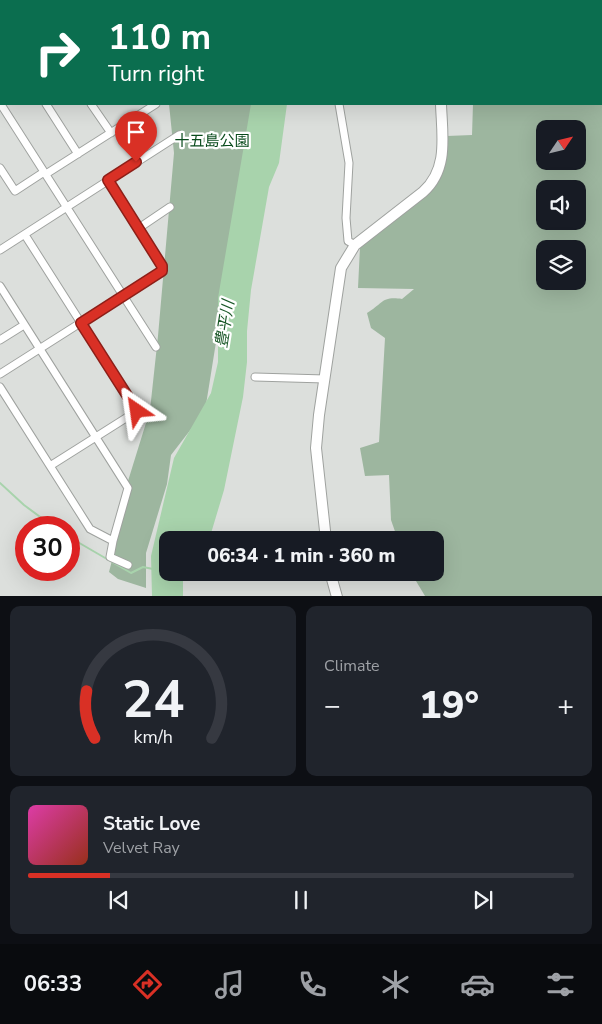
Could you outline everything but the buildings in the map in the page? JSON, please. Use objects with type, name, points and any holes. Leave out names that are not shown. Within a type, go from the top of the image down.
[{"type":"street","points":[[1,105],[156,347]]},
{"type":"street","points":[[47,105],[78,154]]},
{"type":"street","points":[[92,105],[111,133]]},
{"type":"street","points":[[0,168],[15,191],[78,154],[154,105]]},
{"type":"street","points":[[339,105],[349,163],[346,218],[348,241],[355,245]]},
{"type":"street","points":[[325,531],[316,448],[341,268],[355,245],[423,192],[432,182],[443,154],[441,105]]},
{"type":"street","points":[[0,250],[179,135]]},
{"type":"street","points":[[0,374],[162,271],[162,266],[108,180]]},
{"type":"street","points":[[139,228],[170,207]]},
{"type":"street","points":[[25,234],[137,411],[50,466]]},
{"type":"street","points":[[1,290],[128,488],[110,558],[128,565]]},
{"type":"street","points":[[0,340],[24,325]]},
{"type":"street","points":[[255,377],[325,379]]},
{"type":"street","points":[[0,386],[90,529],[113,541]]},
{"type":"street","points":[[333,581],[337,596]]},
{"type":"green space","name":"十五島公園","points":[[169,105],[254,105],[205,411],[171,455],[167,484],[146,553],[146,588],[118,579],[109,572],[129,495],[128,481],[150,410],[174,153]]},
{"type":"green space","points":[[473,105],[602,105],[602,596],[425,596],[416,581],[444,581],[444,531],[395,531],[391,520],[389,475],[365,476],[360,448],[379,442],[385,338],[371,328],[367,313],[386,300],[402,299],[414,289],[358,288],[360,247],[426,196],[443,172],[447,136],[472,135]]},
{"type":"water","name":"豊平川","points":[[251,105],[287,105],[279,163],[269,187],[251,290],[243,397],[224,490],[212,531],[159,531],[159,581],[183,581],[183,596],[152,596],[151,556],[174,458],[211,393],[218,362],[218,298]]},
{"type":"waterway","points":[[0,483],[39,516]]},
{"type":"waterway","points":[[80,543],[131,573],[143,567],[153,569]]},
{"type":"route","points":[[136,162],[108,180],[162,266],[162,271],[81,323],[137,411]]}]
